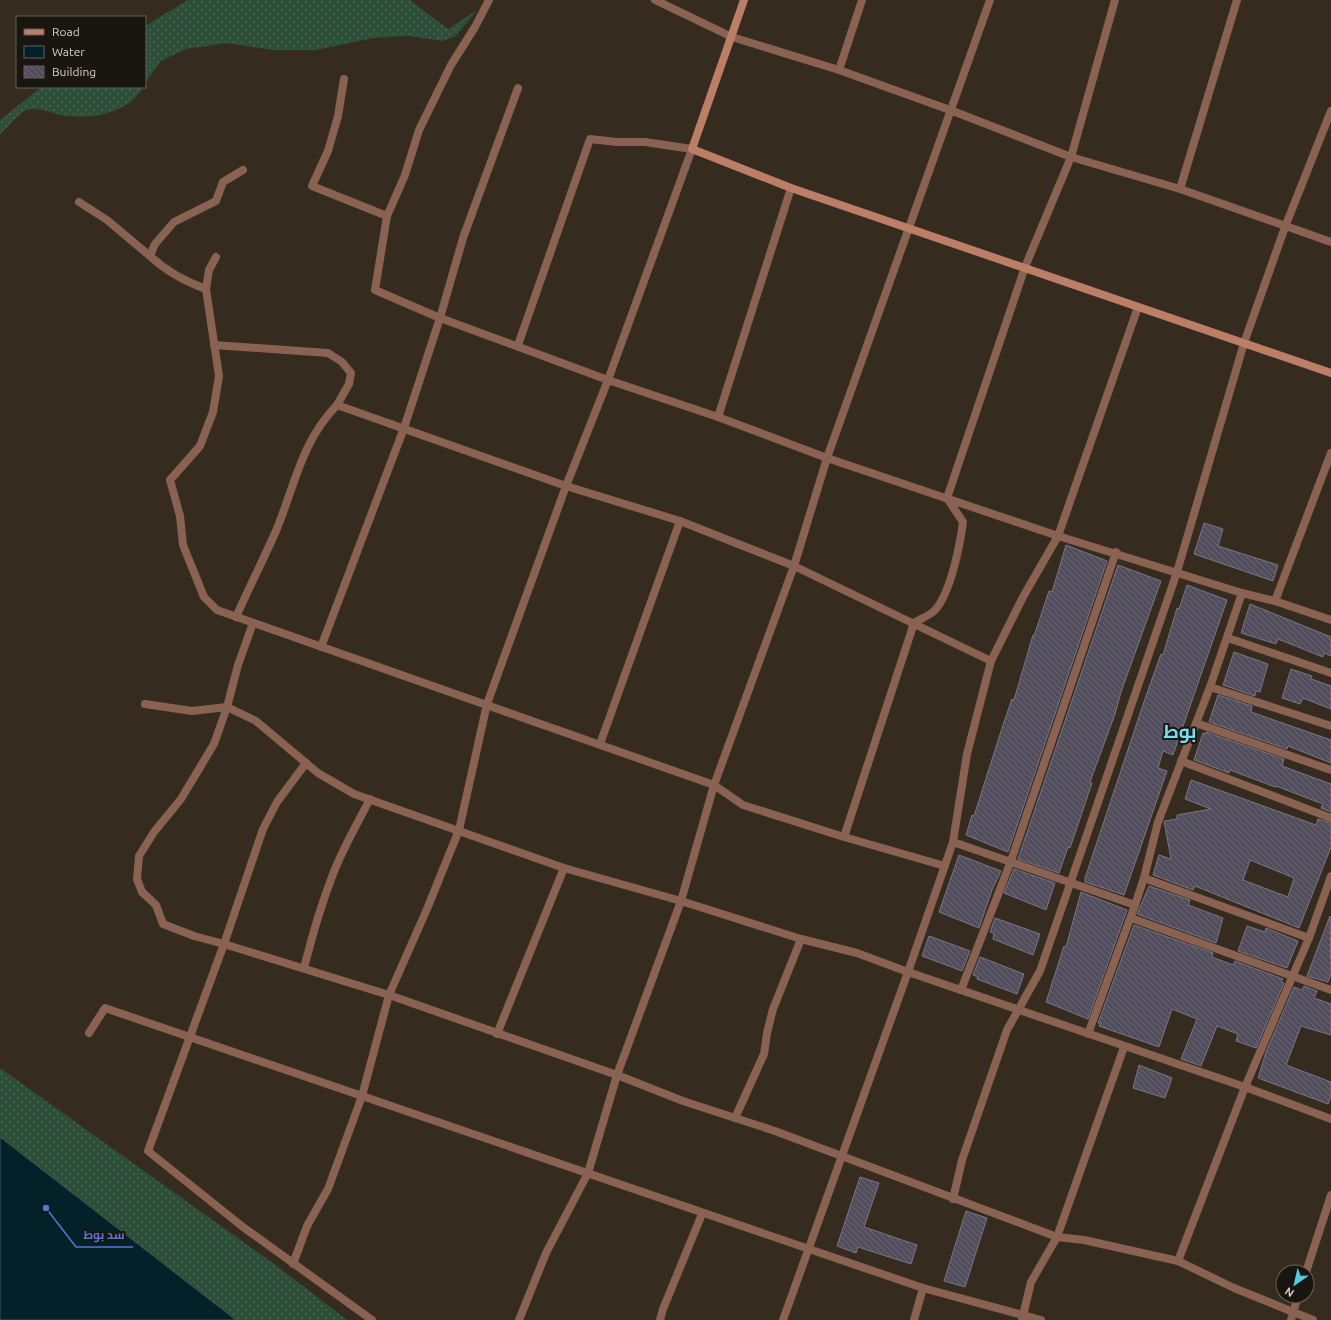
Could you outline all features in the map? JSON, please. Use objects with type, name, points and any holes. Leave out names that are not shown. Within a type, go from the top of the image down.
[{"type":"street","points":[[489,0],[475,27],[451,65],[420,130],[405,175],[387,216],[375,290],[440,318],[518,345],[608,380],[718,417],[827,458],[1058,536],[1116,552],[1242,593],[1275,601],[1331,620]]},
{"type":"street","points":[[655,0],[732,37],[839,70],[950,110],[1071,158],[1180,189],[1331,242]]},
{"type":"street","points":[[293,1264],[307,1226],[328,1189],[362,1096],[389,995],[427,909],[459,830],[487,704],[566,486],[608,380],[692,149],[744,0]]},
{"type":"street","points":[[839,70],[862,0]]},
{"type":"street","points":[[520,1320],[546,1253],[588,1173],[617,1075],[681,901],[714,784],[794,566],[827,458],[990,0]]},
{"type":"street","points":[[947,498],[1025,267],[1071,158],[1115,0]]},
{"type":"street","points":[[1180,189],[1238,0]]},
{"type":"street","points":[[344,79],[338,116],[328,151],[312,186],[387,216]]},
{"type":"street","points":[[321,647],[404,428],[440,318],[463,238],[518,88]]},
{"type":"street","points":[[953,1199],[962,1160],[1007,1030],[1040,971],[1177,572],[1244,343],[1285,227],[1331,111]]},
{"type":"street","points":[[518,345],[590,139],[618,142],[645,142],[692,149],[791,188],[1331,373]]},
{"type":"street","points":[[150,256],[155,244],[174,222],[216,201],[223,182],[243,170]]},
{"type":"street","points":[[718,417],[791,188]]},
{"type":"street","points":[[79,202],[107,220],[164,269],[186,282],[206,289]]},
{"type":"street","points":[[216,257],[209,270],[206,289],[219,376],[213,412],[200,446],[170,480],[180,516],[183,544],[204,597],[217,610],[714,784],[743,805],[844,837],[945,866]]},
{"type":"street","points":[[783,1320],[953,842],[967,754],[992,661],[1023,597],[1058,536],[1138,307]]},
{"type":"street","points":[[214,345],[328,353],[342,362],[351,374],[349,384],[337,405],[322,420],[301,458],[276,530],[236,617]]},
{"type":"street","points":[[337,405],[566,486],[680,521],[794,566],[992,661]]},
{"type":"street","points":[[1275,601],[1331,453]]},
{"type":"street","points":[[844,837],[914,623],[933,612],[946,591],[960,542],[963,522],[947,498]]},
{"type":"street","points":[[600,744],[680,521]]},
{"type":"street","points":[[961,990],[1011,861],[1116,552]]},
{"type":"street","points":[[1088,1034],[1131,918],[1144,878],[1158,822],[1228,638],[1242,593]]},
{"type":"street","points":[[252,623],[238,665],[227,707],[214,744],[181,799],[154,832],[139,856],[137,879],[142,892],[156,905],[163,924],[194,936],[304,968],[389,995],[617,1075],[683,1101],[775,1131],[1057,1237],[1084,1240],[1178,1261],[1292,1316],[1313,1320]]},
{"type":"street","points":[[1228,638],[1331,673]]},
{"type":"street","points":[[1210,687],[1331,726]]},
{"type":"street","points":[[145,704],[192,711],[227,707],[256,721],[318,773],[354,794],[564,868],[681,901],[801,939],[857,953],[1017,1010],[1245,1087],[1331,1119]]},
{"type":"street","points":[[1196,723],[1331,770]]},
{"type":"street","points":[[1181,761],[1331,818]]},
{"type":"street","points":[[306,763],[277,802],[263,829],[254,860],[191,1037],[148,1152],[200,1194],[293,1264],[372,1320]]},
{"type":"street","points":[[304,968],[312,937],[333,873],[346,844],[370,799]]},
{"type":"street","points":[[953,842],[1011,861],[1070,884],[1135,905]]},
{"type":"street","points":[[497,1034],[564,868]]},
{"type":"street","points":[[1178,1261],[1245,1087],[1293,976],[1331,876]]},
{"type":"street","points":[[1144,878],[1308,938]]},
{"type":"street","points":[[1131,918],[1331,990]]},
{"type":"street","points":[[735,1118],[764,1054],[773,1010],[801,939]]},
{"type":"street","points":[[89,1033],[106,1008],[588,1173],[702,1214],[923,1288],[1023,1317],[1041,1320]]},
{"type":"street","points":[[1023,1317],[1031,1282],[1057,1237],[1124,1046]]},
{"type":"street","points":[[1309,1264],[1331,1195]]},
{"type":"street","points":[[660,1320],[702,1214]]},
{"type":"street","points":[[914,1320],[923,1288]]},
{"type":"street","points":[[1292,1316],[1296,1304]]},
{"type":"green space","points":[[188,0],[410,0],[448,29],[477,10],[456,36],[442,41],[409,36],[373,38],[316,50],[273,50],[226,43],[186,49],[161,61],[146,82],[146,25]]},
{"type":"green space","points":[[40,88],[142,88],[137,96],[129,103],[110,112],[99,115],[77,117],[37,109],[27,110],[17,117],[0,135],[0,120]]},
{"type":"green space","points":[[0,1068],[277,1266],[347,1320],[236,1320],[0,1137]]},
{"type":"water","points":[[0,1137],[236,1320],[0,1320]]},
{"type":"building","points":[[1204,523],[1223,529],[1218,546],[1278,565],[1273,581],[1194,554]]},
{"type":"building","points":[[1066,545],[1107,561],[1008,852],[966,835],[972,815],[974,816],[1012,699],[1014,700],[1033,635],[1034,636],[1049,591],[1052,592]]},
{"type":"building","points":[[1118,565],[1161,581],[1090,782],[1092,783],[1070,848],[1068,847],[1059,873],[1018,859]]},
{"type":"building","points":[[1187,585],[1227,600],[1173,755],[1163,751],[1158,768],[1167,771],[1124,895],[1085,882],[1085,878],[1146,696],[1161,654],[1163,655],[1177,608],[1179,609]]},
{"type":"building","points":[[1250,604],[1331,637],[1331,656],[1324,653],[1323,657],[1278,639],[1276,644],[1241,633]]},
{"type":"building","points":[[1234,652],[1268,664],[1260,692],[1256,691],[1255,696],[1223,685]]},
{"type":"building","points":[[1291,669],[1312,676],[1311,679],[1331,686],[1331,709],[1303,698],[1300,704],[1282,698]]},
{"type":"building","points":[[1218,695],[1252,706],[1251,712],[1331,740],[1331,763],[1288,746],[1287,749],[1209,722]]},
{"type":"building","points":[[1206,732],[1284,759],[1282,766],[1331,784],[1331,812],[1321,808],[1323,804],[1276,786],[1275,787],[1230,770],[1229,773],[1194,760],[1203,733],[1206,734]]},
{"type":"building","points":[[1191,780],[1316,825],[1318,819],[1331,823],[1331,847],[1299,928],[1195,886],[1193,890],[1153,875],[1159,855],[1171,859],[1164,821],[1177,819],[1177,815],[1211,809],[1185,799]],"holes":[[[1250,860],[1294,878],[1288,897],[1243,880]]]},
{"type":"building","points":[[959,855],[1001,871],[992,890],[979,928],[939,912]]},
{"type":"building","points":[[1014,869],[1055,883],[1046,910],[1004,893]]},
{"type":"building","points":[[1149,886],[1190,900],[1188,905],[1223,918],[1216,943],[1137,914]]},
{"type":"building","points":[[1081,892],[1127,910],[1088,1019],[1046,1002],[1064,946],[1066,947]]},
{"type":"building","points":[[1330,916],[1331,974],[1328,982],[1307,976]]},
{"type":"building","points":[[995,918],[1040,934],[1033,955],[993,939],[994,933],[990,932]]},
{"type":"building","points":[[1134,925],[1213,953],[1212,957],[1233,965],[1235,961],[1283,979],[1281,982],[1284,983],[1256,1048],[1236,1041],[1238,1034],[1217,1026],[1201,1066],[1181,1059],[1197,1019],[1172,1009],[1159,1047],[1099,1026],[1100,1023],[1098,1023]]},
{"type":"building","points":[[1247,926],[1265,932],[1266,928],[1298,941],[1287,968],[1238,951]]},
{"type":"building","points":[[929,936],[970,951],[962,971],[922,956]]},
{"type":"building","points":[[980,957],[1024,974],[1017,994],[977,979],[978,977],[973,975]]},
{"type":"building","points":[[1304,986],[1317,991],[1314,998],[1331,1004],[1331,1035],[1301,1026],[1286,1065],[1331,1082],[1331,1096],[1328,1104],[1258,1078],[1266,1052],[1294,987],[1302,990]]},
{"type":"building","points":[[1139,1065],[1172,1078],[1165,1098],[1133,1088]]},
{"type":"building","points":[[860,1177],[879,1183],[864,1227],[917,1245],[911,1264],[858,1247],[856,1253],[837,1246]]},
{"type":"building","points":[[966,1211],[987,1218],[965,1287],[944,1281]]},
{"type":"place","name":"سد بوط","points":[[46,1208]]},
{"type":"district","name":"بوط","points":[[1180,731]]}]
